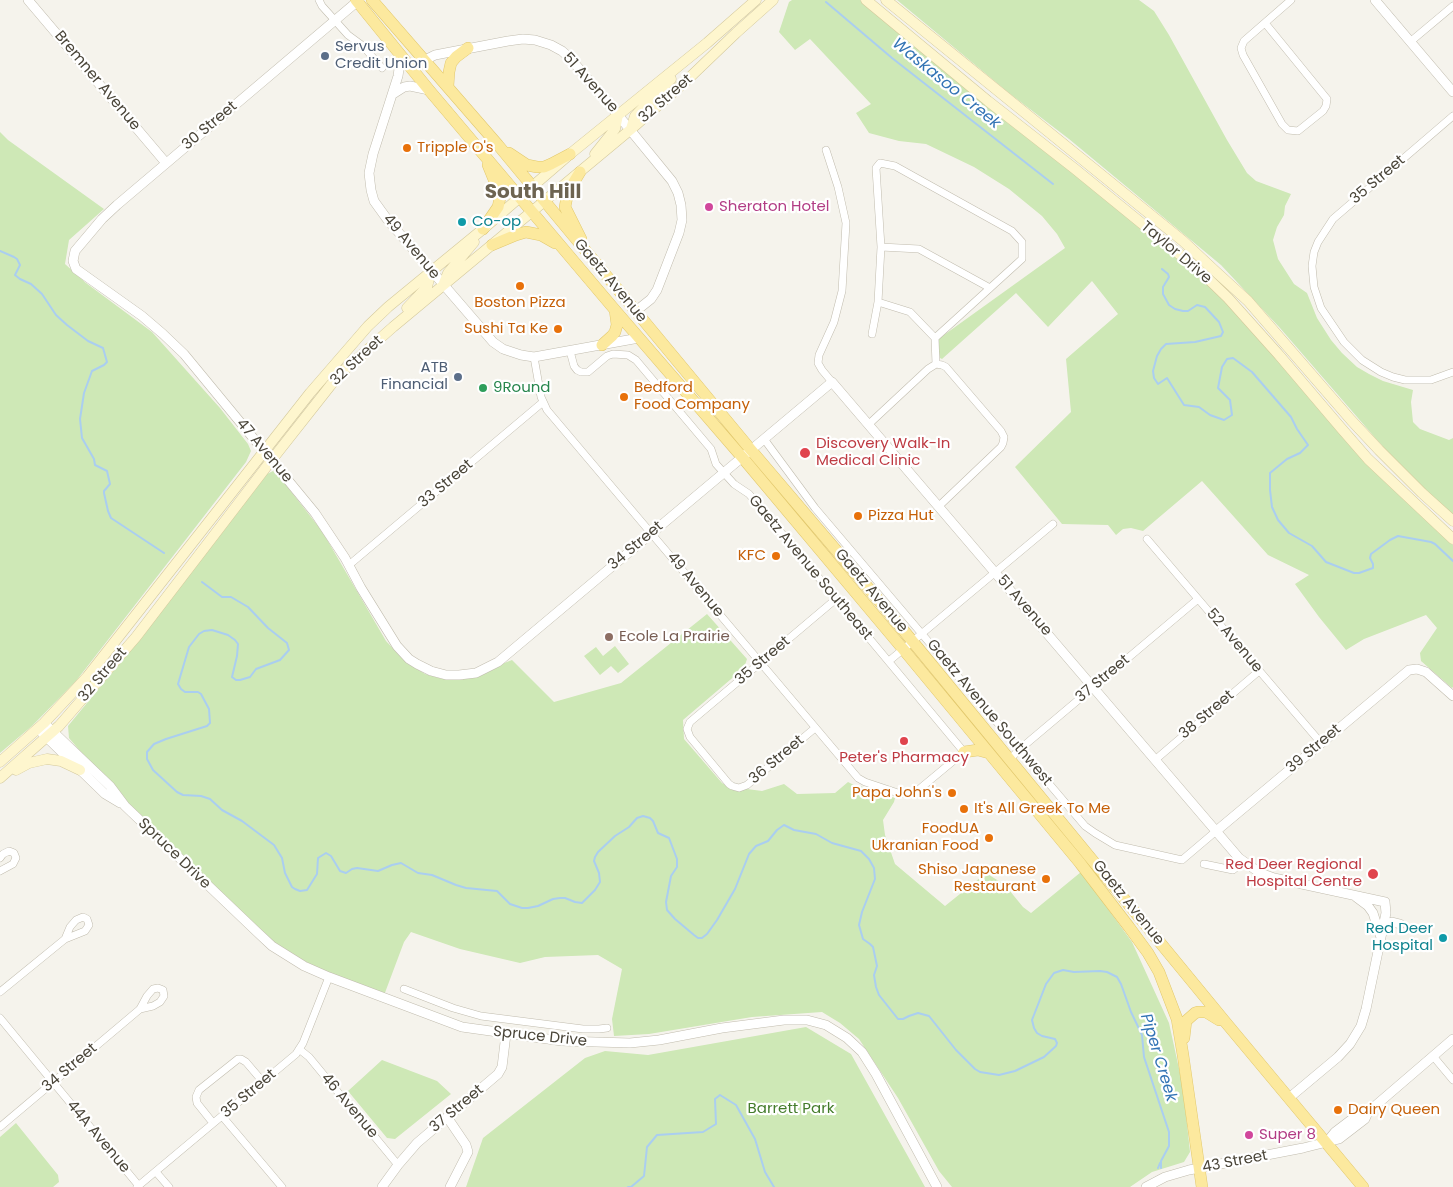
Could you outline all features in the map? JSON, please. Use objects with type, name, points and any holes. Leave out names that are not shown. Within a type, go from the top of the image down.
[{"type":"main road","name":"Gaetz Avenue","points":[[357,0],[429,90],[742,457],[1085,870],[1148,953],[1159,972],[1176,1019],[1184,1055]]},
{"type":"main road","name":"Gaetz Avenue","points":[[372,0],[498,145],[751,450],[917,638],[1010,759],[1363,1187]]},
{"type":"main road","name":"32 Street","points":[[0,762],[41,726],[87,677],[316,386],[368,326],[570,154],[707,43],[756,0]]},
{"type":"main road","name":"32 Street","points":[[1,778],[50,735],[78,706],[136,637],[341,373],[443,285],[630,130],[773,0]]},
{"type":"main road","name":"Taylor Drive","points":[[866,0],[988,101],[1199,270],[1228,298],[1279,355],[1368,459],[1453,539]]},
{"type":"main road","name":"Taylor Drive","points":[[886,0],[1175,235],[1248,301],[1351,420],[1422,493],[1453,521]]},
{"type":"main road","points":[[387,38],[418,61],[425,60]]},
{"type":"main road","points":[[630,130],[634,116],[707,43]]},
{"type":"main road","points":[[448,86],[451,63],[468,48]]},
{"type":"main road","points":[[591,258],[565,207],[568,192],[580,172],[614,129],[618,115]]},
{"type":"main road","points":[[498,145],[522,162],[537,167],[544,167],[570,154]]},
{"type":"main road","points":[[443,285],[448,273],[473,244],[498,207],[499,192],[483,154]]},
{"type":"main road","points":[[492,245],[516,235],[531,232],[541,235],[561,246]]},
{"type":"main road","points":[[394,327],[399,317],[427,287],[431,271]]},
{"type":"main road","points":[[582,271],[588,273],[599,282],[624,310],[636,311]]},
{"type":"main road","points":[[602,345],[615,332],[617,324],[615,310]]},
{"type":"main road","points":[[639,338],[654,346],[684,380],[704,393]]},
{"type":"main road","points":[[964,752],[967,747],[970,730]]},
{"type":"main road","points":[[964,752],[978,750],[989,753]]},
{"type":"main road","points":[[1,778],[29,763],[46,759],[61,761],[80,770]]},
{"type":"main road","points":[[1202,1187],[1184,1055],[1185,1026],[1186,1021],[1191,1015],[1198,1012],[1206,1012],[1227,1024]]},
{"type":"street","name":"Bremner Avenue","points":[[28,0],[166,163]]},
{"type":"street","points":[[320,0],[322,6],[348,35],[366,49],[382,68]]},
{"type":"street","name":"30 Street","points":[[73,261],[75,251],[102,219],[357,0]]},
{"type":"street","points":[[1265,23],[1327,99],[1323,111],[1298,131],[1288,130],[1282,124],[1242,52],[1242,42],[1291,0]]},
{"type":"street","points":[[1375,0],[1453,92]]},
{"type":"street","points":[[1410,42],[1453,6]]},
{"type":"street","name":"51 Avenue","points":[[425,60],[435,55],[468,48],[523,39],[535,40],[551,45],[570,58],[618,115],[672,181],[680,199],[682,213],[679,233],[657,290],[636,311]]},
{"type":"street","name":"49 Avenue","points":[[401,55],[393,94],[370,165],[371,190],[374,201],[381,211],[431,271],[493,342],[503,349],[521,355],[534,356],[570,351],[639,338]]},
{"type":"street","points":[[393,94],[404,87],[410,86],[429,90]]},
{"type":"street","name":"35 Street","points":[[1453,116],[1338,214],[1322,234],[1314,252],[1312,266],[1314,287],[1321,308],[1344,342],[1362,360],[1387,375],[1406,380],[1431,380],[1453,372]]},
{"type":"street","points":[[826,150],[838,187],[846,223],[842,291],[834,322],[819,355],[818,363],[832,382]]},
{"type":"street","points":[[872,334],[878,302],[881,247],[876,168],[880,163],[894,166],[928,184],[1012,231],[1022,242],[1022,259],[935,338]]},
{"type":"street","points":[[881,247],[919,249],[990,288]]},
{"type":"street","name":"47 Avenue","points":[[73,261],[78,271],[142,316],[171,341],[206,381],[315,513],[335,542],[397,646],[409,659],[425,668]]},
{"type":"street","points":[[878,302],[910,312],[935,338],[936,364]]},
{"type":"street","name":"Gaetz Avenue Southeast","points":[[570,351],[574,366],[581,372],[588,372],[607,356],[613,354],[625,354],[633,358],[711,449],[715,462],[736,485],[749,494],[964,752]]},
{"type":"street","name":"49 Avenue","points":[[534,356],[543,402],[547,410],[860,780],[906,794],[917,791],[964,752]]},
{"type":"street","points":[[869,424],[928,369],[936,364],[946,367],[1001,431],[1004,437],[1002,445],[939,506]]},
{"type":"street","name":"51 Avenue","points":[[832,382],[1215,832],[1243,862],[1260,873],[1274,878],[1385,902],[1386,913],[1381,938]]},
{"type":"street","name":"34 Street","points":[[425,668],[446,674],[476,673],[492,666],[505,657],[832,382]]},
{"type":"street","name":"33 Street","points":[[349,565],[543,402]]},
{"type":"street","name":"Gaetz Avenue Southwest","points":[[764,439],[815,508],[917,638],[1020,749],[1081,822],[1095,834],[1115,845],[1182,860],[1215,832]]},
{"type":"street","points":[[889,661],[1053,524]]},
{"type":"street","name":"52 Avenue","points":[[1147,539],[1321,743]]},
{"type":"street","name":"35 Street","points":[[739,788],[729,784],[690,737],[687,729],[690,722],[836,599]]},
{"type":"street","name":"37 Street","points":[[1010,759],[1198,599]]},
{"type":"street","name":"39 Street","points":[[1215,832],[1406,672],[1414,669],[1426,672],[1453,696]]},
{"type":"street","name":"38 Street","points":[[1155,760],[1259,671]]},
{"type":"street","name":"Spruce Drive","points":[[41,726],[80,770],[105,794],[124,806],[272,946],[304,966],[329,977],[462,1027],[562,1041],[630,1043],[784,1020],[807,1020],[826,1025],[848,1038],[862,1052],[876,1074],[937,1187]]},
{"type":"street","name":"36 Street","points":[[739,788],[747,785],[815,728]]},
{"type":"street","name":"Spruce Drive","points":[[50,735],[110,786],[124,806]]},
{"type":"street","points":[[0,858],[9,851],[14,853],[16,858],[13,864],[0,871]]},
{"type":"street","points":[[1204,864],[1233,870],[1243,862]]},
{"type":"street","points":[[1351,894],[1368,906],[1373,913],[1381,938]]},
{"type":"street","points":[[1289,1098],[1338,1057],[1356,1035],[1366,1009],[1381,938],[1388,924],[1394,922],[1400,924]]},
{"type":"street","points":[[0,992],[65,939]]},
{"type":"street","name":"35 Street","points":[[138,1186],[290,1060],[299,1050],[329,977]]},
{"type":"street","name":"Spruce Drive","points":[[404,989],[458,1010],[481,1016],[588,1030],[607,1028]]},
{"type":"street","name":"34 Street","points":[[0,1127],[140,1009]]},
{"type":"street","name":"44A Avenue","points":[[0,1018],[138,1186]]},
{"type":"street","name":"37 Street","points":[[382,1187],[417,1143],[498,1074],[502,1067],[508,1020]]},
{"type":"street","name":"43 Street","points":[[1146,1187],[1165,1177],[1339,1139],[1365,1119],[1368,1112],[1453,1039]]},
{"type":"street","name":"46 Avenue","points":[[299,1050],[309,1058],[398,1165]]},
{"type":"street","points":[[1433,1056],[1453,1080]]},
{"type":"street","points":[[213,1123],[198,1106],[196,1097],[199,1090],[235,1060],[241,1059],[246,1062],[263,1082]]},
{"type":"street","points":[[222,1116],[282,1187]]},
{"type":"street","points":[[448,1117],[466,1145],[468,1152],[450,1187]]},
{"type":"street","points":[[156,1172],[169,1187]]},
{"type":"green space","points":[[792,0],[860,0],[1208,284],[1238,315],[1355,448],[1453,545],[1452,688],[1421,661],[1420,653],[1437,628],[1426,615],[1364,639],[1346,650],[1295,584],[1309,575],[1268,555],[1202,481],[1143,531],[1131,528],[1123,529],[1116,535],[1108,525],[1062,524],[1015,467],[1071,412],[1066,359],[1118,314],[1092,281],[1048,327],[1016,293],[942,359],[940,358],[937,340],[1065,248],[1057,234],[1042,216],[1009,189],[974,167],[926,144],[899,141],[869,133],[856,113],[871,104],[810,39],[795,50],[779,32],[789,2]]},
{"type":"green space","points":[[897,0],[1139,0],[1154,11],[1247,173],[1256,181],[1291,194],[1273,240],[1278,259],[1294,284],[1307,293],[1317,318],[1331,340],[1357,367],[1383,381],[1413,390],[1411,402],[1413,422],[1420,429],[1449,440],[1453,438],[1453,516],[1397,462],[1280,328],[1221,265]]},
{"type":"green space","points":[[0,132],[8,140],[104,209],[69,240],[65,264],[86,283],[152,332],[220,408],[248,444],[251,451],[246,462],[76,681],[32,726],[0,753]]},
{"type":"green space","points":[[273,471],[322,531],[386,641],[404,660],[425,674],[443,679],[461,680],[512,660],[554,702],[621,683],[707,614],[747,659],[744,668],[683,720],[684,739],[722,783],[736,791],[747,789],[762,791],[784,784],[797,794],[835,793],[848,782],[895,798],[883,820],[885,835],[895,864],[945,906],[986,873],[1005,885],[1023,907],[1031,913],[1081,872],[1132,942],[1169,1023],[1183,1087],[1190,1152],[1184,1162],[1152,1172],[1130,1187],[952,1187],[939,1171],[898,1098],[859,1039],[840,1023],[822,1012],[752,1017],[649,1034],[614,1036],[612,1019],[622,969],[598,955],[545,957],[520,963],[460,949],[411,932],[404,942],[383,998],[287,956],[110,786],[69,738],[68,726],[138,641],[267,474]]},
{"type":"green space","points":[[615,646],[629,664],[618,673],[611,666],[600,675],[584,656],[596,647],[603,656]]},
{"type":"green space","name":"Barrett Park","points":[[806,1027],[851,1054],[925,1187],[466,1187],[483,1138],[585,1058],[605,1051],[648,1055]]},
{"type":"green space","points":[[382,1060],[437,1081],[451,1094],[395,1139],[387,1138],[348,1091]]},
{"type":"green space","points":[[16,1123],[58,1175],[59,1182],[53,1187],[0,1187],[0,1137]]},
{"type":"waterway","name":"Waskasoo Creek","points":[[826,2],[892,58],[1053,184]]},
{"type":"waterway","name":"Piper Creek","points":[[0,251],[17,259],[20,265],[15,275],[31,284],[42,294],[56,315],[88,341],[103,348],[107,362],[92,371],[84,393],[80,419],[82,438],[94,459],[95,465],[107,471],[110,484],[104,493],[111,518],[164,553]]},
{"type":"waterway","name":"Waskasoo Creek","points":[[1162,269],[1169,277],[1163,287],[1163,294],[1169,305],[1183,311],[1188,311],[1197,305],[1205,307],[1219,322],[1223,332],[1221,336],[1195,342],[1166,344],[1157,356],[1153,371],[1154,378],[1158,384],[1167,378],[1184,405],[1199,407],[1210,415],[1224,420],[1232,415],[1230,400],[1218,388],[1222,367],[1227,359],[1233,358],[1252,372],[1291,417],[1308,445],[1300,453],[1287,459],[1270,473],[1272,507],[1278,520],[1289,533],[1312,546],[1326,562],[1354,573],[1373,568],[1370,558],[1371,554],[1398,536],[1431,542],[1453,561]]},
{"type":"waterway","name":"Piper Creek","points":[[202,582],[222,597],[231,597],[248,607],[268,628],[287,643],[289,650],[280,660],[256,669],[250,677],[236,680],[232,677],[238,644],[235,640],[228,635],[212,630],[199,634],[189,647],[178,684],[185,692],[198,692],[201,694],[209,709],[210,723],[207,726],[154,744],[147,752],[147,759],[153,770],[177,792],[183,795],[201,796],[210,799],[222,810],[242,821],[274,845],[282,858],[285,873],[295,889],[300,891],[307,890],[317,874],[318,858],[326,853],[331,856],[340,871],[346,873],[357,868],[378,871],[401,863],[418,873],[432,875],[466,888],[497,891],[510,904],[522,908],[538,906],[560,898],[582,903],[600,882],[599,873],[594,861],[598,852],[615,836],[629,827],[637,818],[643,816],[653,821],[658,833],[669,838],[677,859],[677,867],[671,876],[666,902],[667,910],[694,935],[702,938],[717,920],[735,889],[749,854],[756,846],[768,841],[784,825],[794,830],[816,834],[832,843],[861,851],[874,868],[875,879],[859,925],[863,939],[873,947],[877,966],[874,975],[879,995],[898,1019],[918,1013],[929,1016],[956,1050],[980,1072],[999,1075],[1015,1071],[1044,1057],[1056,1046],[1055,1039],[1037,1033],[1032,1020],[1046,984],[1054,973],[1063,970],[1074,972],[1100,971],[1117,977],[1142,1035],[1144,1057],[1169,1132],[1169,1146],[1161,1161],[1161,1168]]},
{"type":"waterway","name":"Waskasoo Creek","points":[[628,1187],[631,1187],[644,1176],[647,1147],[657,1135],[703,1132],[716,1124],[715,1099],[720,1095],[736,1105],[755,1139],[765,1172],[774,1187]]},
{"type":"waterway","name":"Piper Creek","points":[[1158,1168],[1160,1163]]},
{"type":"place","name":"Servus Credit Union","points":[[325,56]]},
{"type":"place","name":"Tripple O's","points":[[407,148]]},
{"type":"place","name":"Sheraton Hotel","points":[[709,207]]},
{"type":"place","name":"Co-op","points":[[462,222]]},
{"type":"place","name":"Boston Pizza","points":[[520,286]]},
{"type":"place","name":"Sushi Ta Ke","points":[[558,329]]},
{"type":"place","name":"ATB Financial","points":[[458,377]]},
{"type":"place","name":"9Round","points":[[483,388]]},
{"type":"place","name":"Bedford Food Company","points":[[624,397]]},
{"type":"place","name":"Discovery Walk-In Medical Clinic","points":[[805,453]]},
{"type":"place","name":"Pizza Hut","points":[[858,516]]},
{"type":"place","name":"KFC","points":[[776,556]]},
{"type":"place","name":"Ecole La Prairie","points":[[609,637]]},
{"type":"place","name":"Peter's Pharmacy","points":[[904,741]]},
{"type":"place","name":"Papa John's","points":[[952,793]]},
{"type":"place","name":"It's All Greek To Me","points":[[964,809]]},
{"type":"place","name":"FoodUA Ukranian Food","points":[[989,838]]},
{"type":"place","name":"Red Deer Regional Hospital Centre","points":[[1373,874]]},
{"type":"place","name":"Shiso Japanese Restaurant","points":[[1046,879]]},
{"type":"place","name":"Red Deer Hospital","points":[[1443,938]]},
{"type":"place","name":"Dairy Queen","points":[[1338,1110]]},
{"type":"place","name":"Super 8","points":[[1249,1135]]},
{"type":"district","name":"South Hill","points":[[533,193]]}]
